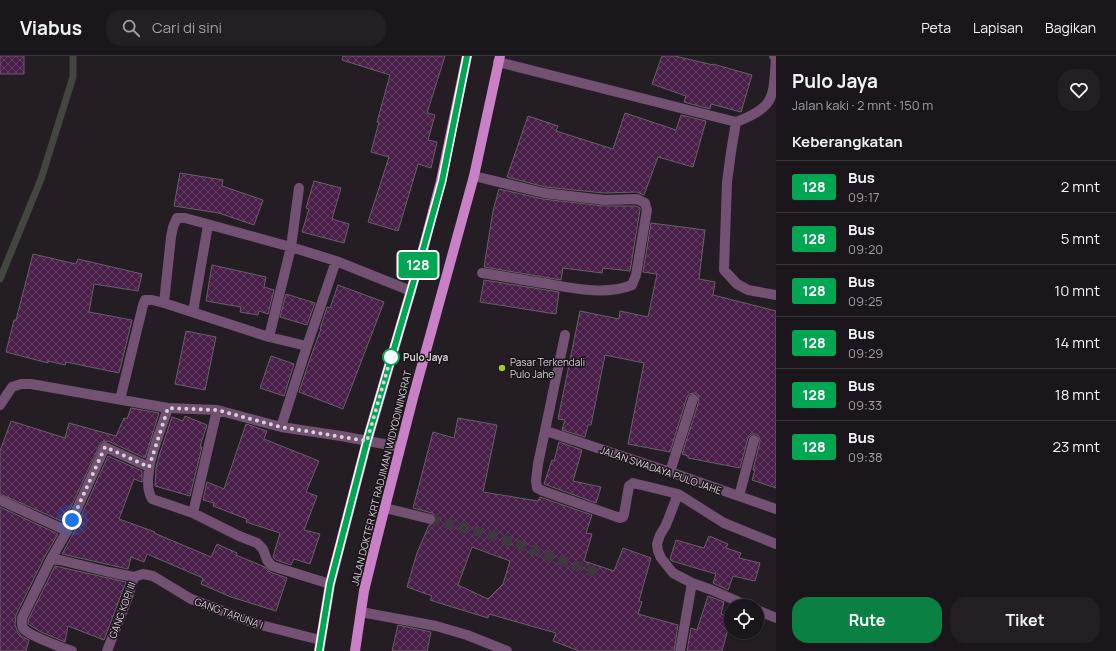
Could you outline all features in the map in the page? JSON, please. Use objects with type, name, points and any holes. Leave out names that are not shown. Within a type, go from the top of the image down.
[{"type":"main road","name":"JALAN DOKTER KRT RADJIMAN WIDYODININGRAT","points":[[319,651],[330,584],[367,441],[442,181],[467,56]]},
{"type":"main road","name":"JALAN DOKTER KRT RADJIMAN WIDYODININGRAT","points":[[355,651],[364,591],[400,448],[474,176],[499,59]]},
{"type":"street","points":[[499,59],[736,122],[752,116],[763,109],[770,101],[774,83],[776,58],[774,56]]},
{"type":"street","points":[[736,122],[727,182],[724,270],[737,284],[748,290],[776,295]]},
{"type":"street","points":[[474,176],[544,193],[604,200],[637,199],[645,203],[647,210],[636,275],[632,285],[605,291],[574,289],[482,273]]},
{"type":"street","points":[[269,337],[290,247],[299,188]]},
{"type":"street","points":[[164,303],[171,237],[177,218],[185,218],[336,261],[411,291]]},
{"type":"street","points":[[194,312],[208,225]]},
{"type":"street","points":[[281,427],[336,261]]},
{"type":"street","points":[[120,400],[142,305],[145,300],[164,303],[269,337],[307,346]]},
{"type":"street","points":[[565,335],[538,464],[536,481],[537,488],[620,518],[623,517],[629,486],[633,483],[678,494],[724,523],[776,544]]},
{"type":"street","points":[[0,405],[12,387],[21,384],[31,384],[168,408],[217,410],[281,427],[400,448]]},
{"type":"street","points":[[670,472],[692,399]]},
{"type":"street","points":[[168,408],[149,467],[148,486],[149,494],[152,500],[193,513],[239,536],[257,543],[263,549],[267,560],[272,566],[330,584]]},
{"type":"street","points":[[193,513],[217,410]]},
{"type":"street","name":"JALAN SWADAYA PULO JAHE","points":[[546,431],[776,509]]},
{"type":"street","points":[[739,496],[754,440]]},
{"type":"street","points":[[72,651],[30,634],[24,629],[22,624],[25,612],[51,559],[67,531],[105,447],[149,467]]},
{"type":"street","points":[[678,494],[666,525],[660,535],[658,551],[673,573],[692,583],[732,599]]},
{"type":"street","points":[[0,500],[67,531]]},
{"type":"street","points":[[385,508],[430,519]]},
{"type":"street","name":"GANG TARUNA I","points":[[51,559],[109,572],[153,576],[191,600],[257,624],[320,640]]},
{"type":"street","name":"GANG KOPI III","points":[[107,651],[128,597],[139,575]]},
{"type":"street","points":[[680,651],[692,583]]},
{"type":"street","points":[[361,612],[436,626],[467,635],[507,651]]},
{"type":"street","points":[[764,613],[776,618]]},
{"type":"building","points":[[0,56],[24,56],[24,74],[0,74]]},
{"type":"building","points":[[343,56],[445,56],[427,113],[435,115],[428,140],[437,142],[431,168],[418,164],[398,231],[368,222],[389,157],[371,152],[379,122],[377,122],[390,75],[342,60]]},
{"type":"building","points":[[662,56],[675,56],[713,64],[752,75],[741,112],[711,104],[710,109],[684,102],[686,96],[652,84]]},
{"type":"building","points":[[625,113],[676,130],[681,115],[706,121],[693,167],[658,157],[644,195],[637,192],[604,193],[545,187],[507,177],[528,116],[558,126],[556,131],[613,149]]},
{"type":"building","points":[[180,173],[223,180],[222,186],[263,200],[254,225],[219,213],[174,206]]},
{"type":"building","points":[[314,181],[341,188],[332,219],[349,224],[344,243],[302,232],[309,209],[306,208]]},
{"type":"building","points":[[499,189],[543,199],[603,206],[636,206],[640,208],[630,271],[603,268],[602,273],[563,268],[561,280],[484,267],[493,211]]},
{"type":"building","points":[[651,223],[705,230],[699,279],[715,282],[713,295],[776,311],[776,488],[752,480],[760,441],[759,436],[756,434],[752,434],[748,438],[740,468],[688,458],[688,456],[682,454],[699,401],[698,395],[695,393],[689,394],[687,397],[670,452],[628,444],[644,363],[605,355],[591,425],[588,425],[585,437],[562,430],[565,420],[558,419],[580,311],[619,319],[620,311],[648,317],[657,274],[643,272]]},
{"type":"building","points":[[33,254],[76,264],[78,259],[142,274],[138,291],[94,284],[89,312],[132,320],[119,373],[66,362],[65,365],[48,361],[48,363],[6,352]]},
{"type":"building","points":[[212,265],[266,277],[264,287],[274,290],[268,314],[259,311],[258,315],[240,312],[241,307],[206,301]]},
{"type":"building","points":[[484,280],[559,292],[556,314],[480,302]]},
{"type":"building","points":[[338,285],[384,302],[343,409],[299,392],[327,307],[330,308]]},
{"type":"building","points":[[286,294],[315,303],[307,325],[280,317]]},
{"type":"building","points":[[186,331],[216,337],[205,390],[175,384]]},
{"type":"building","points":[[271,356],[294,364],[284,396],[260,388]]},
{"type":"building","points":[[131,408],[159,413],[145,458],[108,441],[101,442],[64,522],[0,494],[0,451],[11,421],[65,438],[69,423],[116,436],[124,418],[127,419]]},
{"type":"building","points":[[185,416],[207,425],[200,446],[202,447],[190,496],[155,486],[156,468],[172,417],[183,421]]},
{"type":"building","points":[[458,418],[497,425],[483,492],[538,501],[540,497],[592,515],[586,533],[592,534],[584,561],[614,571],[623,548],[651,558],[639,601],[642,602],[638,614],[678,625],[674,651],[579,651],[553,641],[556,633],[489,614],[488,618],[449,606],[430,600],[432,596],[407,587],[417,553],[429,525],[434,524],[436,520],[435,515],[432,513],[413,508],[433,432],[454,438]],"holes":[[[472,547],[510,561],[503,584],[488,599],[458,585]]]},
{"type":"building","points":[[246,424],[267,431],[264,439],[319,461],[306,492],[317,496],[304,530],[320,534],[310,564],[294,559],[291,565],[276,560],[273,557],[280,533],[246,522],[247,519],[213,506],[214,503],[203,500],[207,482],[224,489]]},
{"type":"building","points":[[559,442],[582,450],[573,481],[601,487],[596,503],[544,484],[552,460],[554,461]]},
{"type":"building","points":[[108,456],[142,471],[142,482],[134,479],[119,519],[155,532],[154,533],[211,557],[217,544],[237,553],[236,555],[265,567],[270,572],[287,578],[276,611],[231,597],[201,584],[203,578],[147,554],[144,562],[131,557],[128,569],[62,554],[73,534]]},
{"type":"building","points":[[0,507],[58,534],[45,556],[16,615],[15,625],[17,630],[21,636],[29,640],[26,651],[0,651]]},
{"type":"building","points":[[709,536],[728,544],[726,548],[741,553],[739,558],[760,563],[755,581],[733,576],[728,590],[713,583],[716,574],[672,561],[670,559],[676,540],[704,548]]},
{"type":"building","points":[[55,566],[126,582],[104,640],[68,626],[65,642],[41,632],[28,624],[28,620]]},
{"type":"building","points":[[708,596],[724,602],[721,614],[724,615],[724,639],[725,639],[722,651],[687,651],[691,628],[697,630]]},
{"type":"building","points":[[398,625],[431,632],[427,651],[392,651]]},
{"type":"waterway","points":[[0,279],[41,179],[73,77],[73,56]]},
{"type":"tunnel","points":[[430,519],[492,535],[596,573]]},
{"type":"bus line","name":"128","points":[[319,651],[330,584],[367,441],[442,181],[467,56]]},
{"type":"place","name":"Pulo Jaya","points":[[391,357]]},
{"type":"place","name":"Pasar Terkendali Pulo Jahe","points":[[502,368]]},
{"type":"route","points":[[72,520],[105,447],[149,467],[168,408],[217,410],[281,427],[367,441],[391,357]]}]
